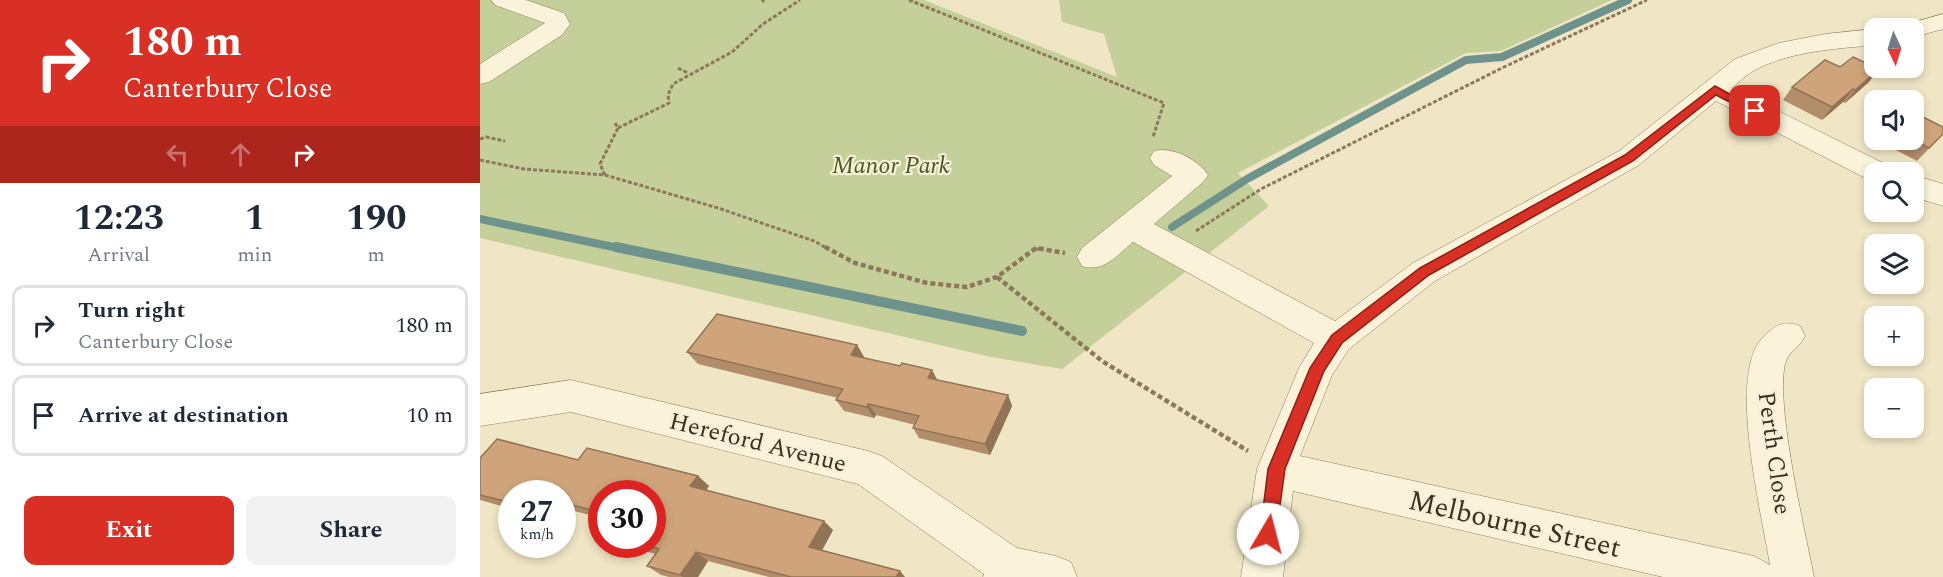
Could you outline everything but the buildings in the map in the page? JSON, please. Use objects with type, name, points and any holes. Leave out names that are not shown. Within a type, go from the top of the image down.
[{"type":"street","points":[[480,76],[553,30],[558,24],[555,18],[548,14],[503,0]]},
{"type":"street","points":[[1924,27],[1943,21]]},
{"type":"street","points":[[1262,577],[1276,469],[1317,368],[1337,339],[1424,272],[1629,158],[1744,65],[1779,51],[1825,42],[1864,38]]},
{"type":"street","points":[[1715,90],[1864,165]]},
{"type":"street","points":[[1093,257],[1193,175],[1164,158]]},
{"type":"street","points":[[1924,189],[1943,195]]},
{"type":"street","points":[[1131,226],[1337,339]]},
{"type":"street","name":"Perth Close","points":[[1788,336],[1772,350],[1765,381],[1768,429],[1793,577]]},
{"type":"street","name":"Hereford Avenue","points":[[480,410],[571,396],[868,469],[1007,572]]},
{"type":"street","name":"Melbourne Street","points":[[1276,469],[1754,577]]},
{"type":"street","points":[[1007,572],[1056,577]]},
{"type":"path","points":[[605,175],[600,164],[618,128],[669,103],[668,95],[673,84],[732,52],[763,24],[800,0]]},
{"type":"path","points":[[909,0],[1164,103],[1153,137],[1164,158]]},
{"type":"path","points":[[1169,248],[1261,189],[1504,67],[1647,0]]},
{"type":"path","points":[[678,68],[688,74]]},
{"type":"path","points":[[615,123],[618,128]]},
{"type":"path","points":[[480,139],[486,137],[505,141]]},
{"type":"path","points":[[480,159],[524,169],[605,175],[718,208],[814,241],[855,263],[927,283],[967,287],[997,277],[1036,248],[1093,257]]},
{"type":"path","points":[[997,277],[1102,361],[1276,469]]},
{"type":"green space","name":"Manor Park","points":[[480,0],[924,0],[1117,77],[1104,34],[1062,22],[1059,0],[1612,0],[1501,51],[1466,53],[1238,173],[1269,206],[1062,369],[991,357],[480,238]]},
{"type":"waterway","points":[[1172,227],[1247,179],[1466,60],[1502,57],[1628,0]]},
{"type":"waterway","points":[[480,219],[623,249]]},
{"type":"waterway","points":[[616,247],[1022,331]]},
{"type":"route","points":[[1268,534],[1276,469],[1317,368],[1337,339],[1424,272],[1629,158],[1715,90],[1755,111]]}]
